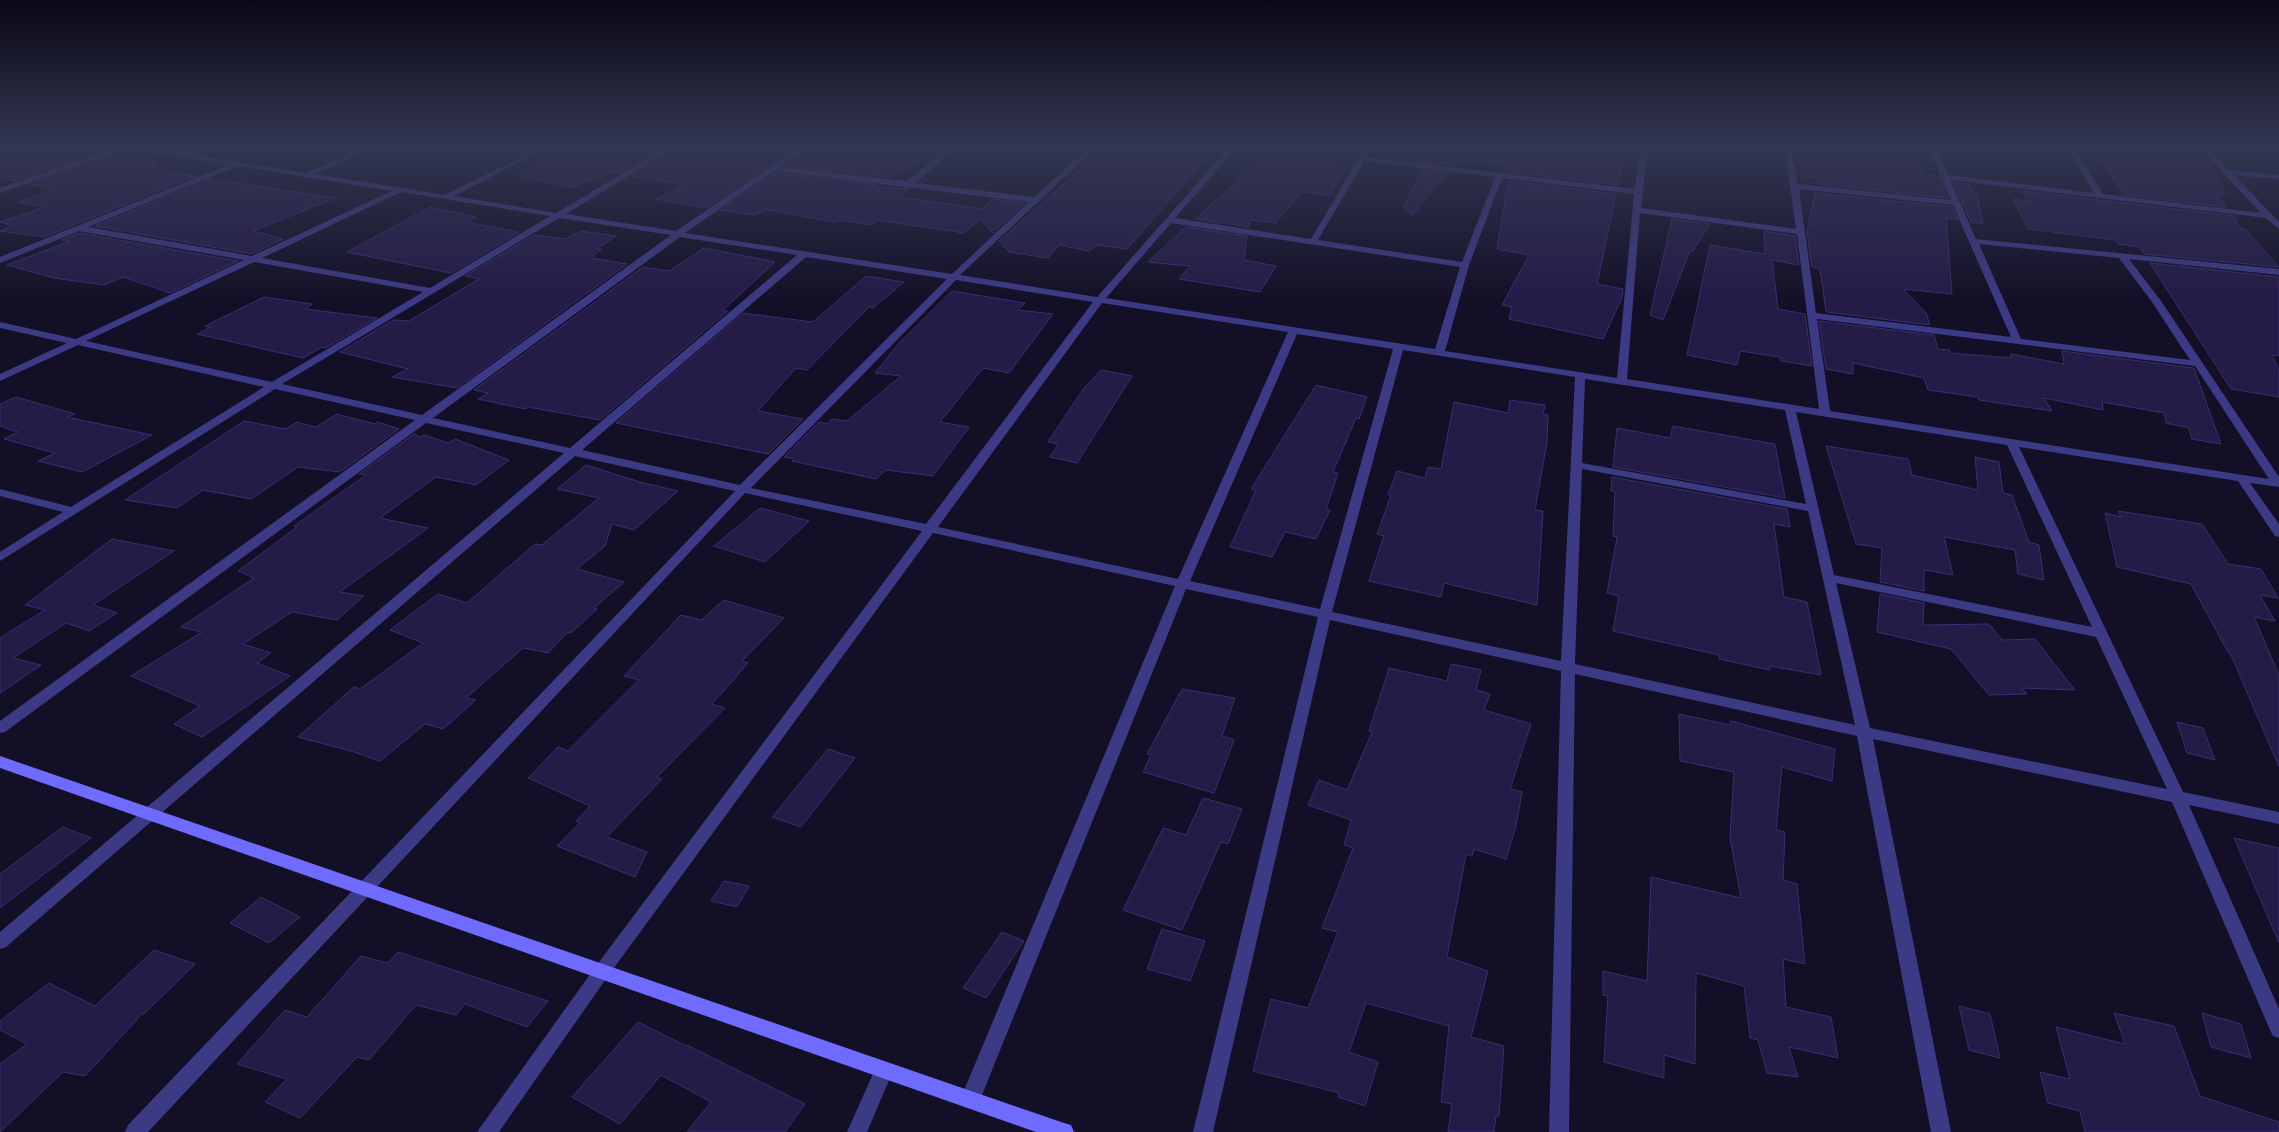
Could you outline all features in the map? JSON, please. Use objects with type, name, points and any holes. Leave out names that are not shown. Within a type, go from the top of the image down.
[{"type":"street","points":[[0,260],[156,197]]},
{"type":"street","points":[[0,378],[385,197]]},
{"type":"street","points":[[447,197],[2278,484]]},
{"type":"street","points":[[0,558],[274,385],[587,197]]},
{"type":"street","points":[[0,728],[730,197]]},
{"type":"street","points":[[1010,197],[1035,200]]},
{"type":"street","points":[[134,1132],[366,890],[741,489],[954,276],[1039,197]]},
{"type":"street","points":[[487,1132],[602,971],[1100,299],[1189,197]]},
{"type":"street","points":[[1313,242],[1340,197]]},
{"type":"street","points":[[1439,352],[1464,265],[1491,197]]},
{"type":"street","points":[[1622,381],[1638,197]]},
{"type":"street","points":[[1797,197],[1811,316],[1825,413]]},
{"type":"street","points":[[1899,197],[1957,203]]},
{"type":"street","points":[[1954,197],[2018,342]]},
{"type":"street","points":[[2107,197],[2268,216]]},
{"type":"street","points":[[2249,197],[2279,227]]},
{"type":"street","points":[[1637,210],[1801,232]]},
{"type":"street","points":[[1169,220],[1464,265]]},
{"type":"street","points":[[78,228],[431,291]]},
{"type":"street","points":[[1974,241],[2279,272]]},
{"type":"street","points":[[0,942],[804,254]]},
{"type":"street","points":[[2122,256],[2199,364],[2278,484]]},
{"type":"street","points":[[1811,316],[2199,364]]},
{"type":"street","points":[[0,326],[426,418],[741,489],[1864,732],[2279,818]]},
{"type":"street","points":[[970,1100],[1182,584],[1294,330]]},
{"type":"street","points":[[1203,1132],[1325,615],[1399,346]]},
{"type":"street","points":[[1560,1132],[1568,667],[1580,375]]},
{"type":"street","points":[[1790,408],[1864,732],[1940,1132]]},
{"type":"street","points":[[2011,442],[2178,797],[2279,1030]]},
{"type":"street","points":[[1576,465],[1814,509]]},
{"type":"street","points":[[2242,479],[2279,533]]},
{"type":"street","points":[[0,492],[71,512]]},
{"type":"street","points":[[1829,578],[2102,634]]},
{"type":"street","points":[[0,762],[602,971],[884,1072],[1064,1132]]},
{"type":"street","points":[[857,1132],[884,1072]]},
{"type":"building","points":[[34,197],[143,197],[44,237],[0,231],[13,226],[0,222],[45,207],[18,202]]},
{"type":"building","points":[[167,197],[335,198],[253,231],[283,239],[252,254],[95,226]]},
{"type":"building","points":[[660,197],[723,197],[707,208],[655,199]]},
{"type":"building","points":[[740,197],[900,197],[983,209],[992,199],[1025,203],[993,233],[980,219],[964,233],[877,220],[871,225],[838,220],[834,222],[765,209],[755,215],[721,210]]},
{"type":"building","points":[[1049,197],[1172,197],[1127,249],[1097,245],[1089,251],[1059,245],[1048,258],[1009,252],[999,241]]},
{"type":"building","points":[[1220,197],[1298,197],[1276,223],[1250,220],[1249,227],[1195,219]]},
{"type":"building","points":[[1409,197],[1427,197],[1413,215],[1403,208]]},
{"type":"building","points":[[1505,197],[1615,197],[1597,284],[1623,289],[1622,298],[1603,339],[1509,319],[1512,307],[1502,305],[1529,255],[1497,249]]},
{"type":"building","points":[[1814,197],[1852,197],[1952,207],[1958,220],[1946,218],[1952,294],[1903,289],[1926,313],[1930,325],[1826,312],[1820,269],[1812,267],[1807,232]]},
{"type":"building","points":[[1960,197],[1978,197],[1983,224],[1971,222]]},
{"type":"building","points":[[2026,197],[2072,197],[2234,216],[2239,228],[2245,229],[2279,267],[2144,254],[2140,247],[2118,244],[2116,240],[2028,229],[2013,199],[2028,201]]},
{"type":"building","points":[[2140,197],[2218,197],[2226,207]]},
{"type":"building","points":[[430,207],[476,217],[466,222],[519,232],[451,273],[347,252]]},
{"type":"building","points":[[1672,219],[1710,224],[1692,252],[1690,251],[1663,320],[1650,315]]},
{"type":"building","points":[[1186,227],[1247,236],[1244,260],[1276,266],[1260,292],[1179,279],[1190,266],[1148,262]]},
{"type":"building","points":[[580,231],[616,236],[597,249],[602,249],[591,258],[627,264],[457,388],[392,377],[408,369],[340,352],[393,320],[409,321],[479,279],[465,276],[534,235],[565,239]]},
{"type":"building","points":[[1764,231],[1795,236],[1799,265],[1772,260],[1778,309],[1805,314],[1812,366],[1781,361],[1780,357],[1740,351],[1737,365],[1687,355],[1710,245],[1765,254]]},
{"type":"building","points":[[79,233],[238,261],[170,293],[123,277],[104,285],[54,278],[7,265],[70,241],[62,240]]},
{"type":"building","points":[[704,248],[775,262],[722,311],[728,311],[600,420],[528,407],[525,409],[478,399],[488,393],[474,390],[643,267],[669,271]]},
{"type":"building","points":[[2150,263],[2279,277],[2279,356],[2272,355],[2279,370],[2279,397],[2231,389]]},
{"type":"building","points":[[866,276],[904,282],[873,308],[869,307],[807,370],[796,368],[758,411],[803,419],[768,454],[616,423],[743,313],[813,322]]},
{"type":"building","points":[[952,291],[1025,303],[1018,310],[1053,314],[1009,373],[983,368],[940,422],[969,427],[933,476],[886,470],[876,479],[792,461],[794,459],[784,457],[819,422],[827,424],[832,419],[847,421],[901,376],[875,373],[899,343]]},
{"type":"building","points":[[264,297],[312,304],[305,309],[377,318],[325,348],[322,347],[303,358],[197,334],[211,327],[205,326]]},
{"type":"building","points":[[1819,321],[1934,335],[1938,349],[1950,350],[1951,353],[2011,358],[2011,354],[2064,364],[2062,351],[2194,368],[2221,444],[2192,439],[2189,428],[2166,423],[2164,413],[2102,402],[2103,410],[2044,398],[2052,411],[1928,390],[1924,378],[1853,363],[1853,374],[1826,369]]},
{"type":"building","points":[[1101,370],[1132,376],[1077,463],[1050,457],[1058,444],[1048,442],[1084,388]]},
{"type":"building","points":[[1316,385],[1367,397],[1359,419],[1356,418],[1333,472],[1338,473],[1326,509],[1330,510],[1316,539],[1285,532],[1272,557],[1230,547],[1256,490],[1251,489]]},
{"type":"building","points":[[16,397],[75,414],[67,417],[152,435],[82,472],[38,461],[55,453],[4,439],[18,432],[0,426],[0,404]]},
{"type":"building","points":[[1510,400],[1545,405],[1543,414],[1548,415],[1547,442],[1535,510],[1543,511],[1537,605],[1444,583],[1441,597],[1369,581],[1384,536],[1377,534],[1391,495],[1388,495],[1397,471],[1425,478],[1428,467],[1441,469],[1454,402],[1508,413]]},
{"type":"building","points":[[337,414],[375,424],[378,422],[399,429],[340,472],[298,467],[251,499],[203,490],[177,508],[125,500],[244,421],[286,429],[297,422],[316,427]]},
{"type":"building","points":[[1673,426],[1775,444],[1785,498],[1613,467],[1617,428],[1670,438]]},
{"type":"building","points":[[414,434],[420,437],[424,435],[448,443],[455,439],[509,460],[476,485],[436,477],[380,518],[428,528],[340,592],[364,596],[337,620],[292,612],[243,644],[271,653],[257,663],[290,676],[202,737],[174,724],[200,706],[131,676],[202,632],[181,627],[254,578],[238,571],[297,527],[294,526],[366,475],[359,474]]},
{"type":"building","points":[[1826,446],[1908,459],[1912,475],[1978,490],[1975,457],[1999,462],[2003,493],[2012,495],[2029,542],[2039,545],[2044,580],[2018,574],[2015,550],[1944,537],[1953,575],[1924,570],[1924,591],[1880,582],[1882,548],[1856,544]]},
{"type":"building","points":[[586,465],[640,482],[678,491],[634,530],[612,524],[605,546],[577,569],[624,582],[594,608],[597,609],[571,633],[568,632],[548,653],[523,648],[466,698],[476,700],[443,729],[425,724],[380,761],[298,737],[354,687],[360,689],[423,643],[390,630],[438,594],[467,603],[535,544],[542,545],[599,498],[557,489]]},
{"type":"building","points":[[1612,477],[1787,509],[1790,527],[1774,524],[1784,597],[1807,602],[1821,675],[1770,666],[1770,670],[1719,659],[1719,655],[1613,631],[1619,596],[1607,593],[1617,537],[1613,536],[1615,492],[1611,491]]},
{"type":"building","points":[[760,508],[809,521],[765,562],[714,546]]},
{"type":"building","points":[[2118,511],[2202,524],[2228,564],[2261,569],[2278,598],[2260,595],[2275,621],[2254,617],[2279,675],[2279,767],[2231,655],[2191,584],[2117,567],[2105,513],[2121,517]]},
{"type":"building","points":[[112,539],[174,551],[93,605],[117,613],[89,631],[66,623],[13,658],[41,665],[0,693],[0,638],[45,610],[25,605]]},
{"type":"building","points":[[1880,594],[1924,603],[1923,625],[1989,624],[2002,640],[2035,639],[2075,690],[2022,688],[2027,694],[1989,695],[1951,649],[1877,632]]},
{"type":"building","points":[[724,600],[784,618],[742,661],[748,663],[712,704],[725,708],[657,777],[662,779],[607,837],[647,852],[635,877],[557,846],[580,823],[576,821],[590,806],[528,778],[558,747],[568,751],[639,680],[624,676],[681,615],[701,620]]},
{"type":"building","points":[[1451,664],[1481,670],[1476,690],[1490,694],[1484,710],[1531,724],[1510,789],[1522,792],[1516,826],[1506,859],[1474,849],[1472,856],[1466,854],[1447,957],[1488,971],[1471,1037],[1504,1046],[1499,1116],[1496,1116],[1494,1132],[1448,1132],[1452,1104],[1441,1102],[1449,1026],[1366,1003],[1349,1052],[1378,1062],[1365,1106],[1338,1097],[1339,1093],[1253,1071],[1271,999],[1308,1008],[1338,932],[1322,928],[1353,848],[1344,845],[1351,820],[1308,805],[1319,780],[1347,790],[1372,732],[1369,731],[1389,668],[1447,681]]},
{"type":"building","points":[[1182,689],[1235,698],[1222,736],[1234,740],[1214,793],[1143,772],[1151,755],[1147,754]]},
{"type":"building","points":[[1679,714],[1730,725],[1731,721],[1835,749],[1832,781],[1782,767],[1776,830],[1785,832],[1783,880],[1797,884],[1805,964],[1783,959],[1786,1007],[1831,1017],[1838,1058],[1789,1047],[1798,1077],[1767,1073],[1758,1040],[1750,1038],[1744,986],[1696,973],[1695,1064],[1664,1055],[1664,1078],[1604,1062],[1608,996],[1603,995],[1603,971],[1647,981],[1651,877],[1741,898],[1730,838],[1734,772],[1680,761]]},
{"type":"building","points":[[2177,722],[2203,728],[2215,760],[2187,753]]},
{"type":"building","points":[[828,749],[855,758],[801,827],[772,817]]},
{"type":"building","points":[[1203,798],[1242,809],[1228,844],[1221,842],[1182,930],[1123,910],[1163,828],[1186,835]]},
{"type":"building","points":[[63,827],[91,838],[0,908],[0,874]]},
{"type":"building","points":[[2234,838],[2279,848],[2279,943]]},
{"type":"building","points":[[724,881],[749,886],[737,907],[711,901]]},
{"type":"building","points":[[261,897],[300,917],[269,943],[230,923]]},
{"type":"building","points":[[1162,929],[1205,941],[1190,981],[1147,969]]},
{"type":"building","points":[[1002,932],[1024,941],[986,998],[963,988]]},
{"type":"building","points":[[154,950],[195,964],[142,1014],[85,1076],[63,1072],[0,1132],[0,1064],[27,1044],[0,1030],[0,1021],[49,983],[95,1006]]},
{"type":"building","points":[[398,952],[548,1001],[527,1027],[465,1004],[456,1015],[416,1005],[369,1060],[357,1057],[300,1118],[265,1102],[287,1079],[237,1064],[285,1010],[307,1017],[361,956],[388,963]]},
{"type":"building","points":[[1959,1006],[1990,1014],[2000,1058],[1969,1050]]},
{"type":"building","points":[[2114,1013],[2174,1026],[2200,1096],[2279,1122],[2279,1132],[2085,1132],[2080,1111],[2048,1103],[2040,1072],[2070,1079],[2056,1027],[2125,1044]]},
{"type":"building","points":[[2202,1013],[2241,1024],[2251,1058],[2211,1047]]},
{"type":"building","points":[[638,1022],[805,1104],[785,1132],[687,1132],[711,1102],[661,1075],[620,1124],[572,1097]]}]
